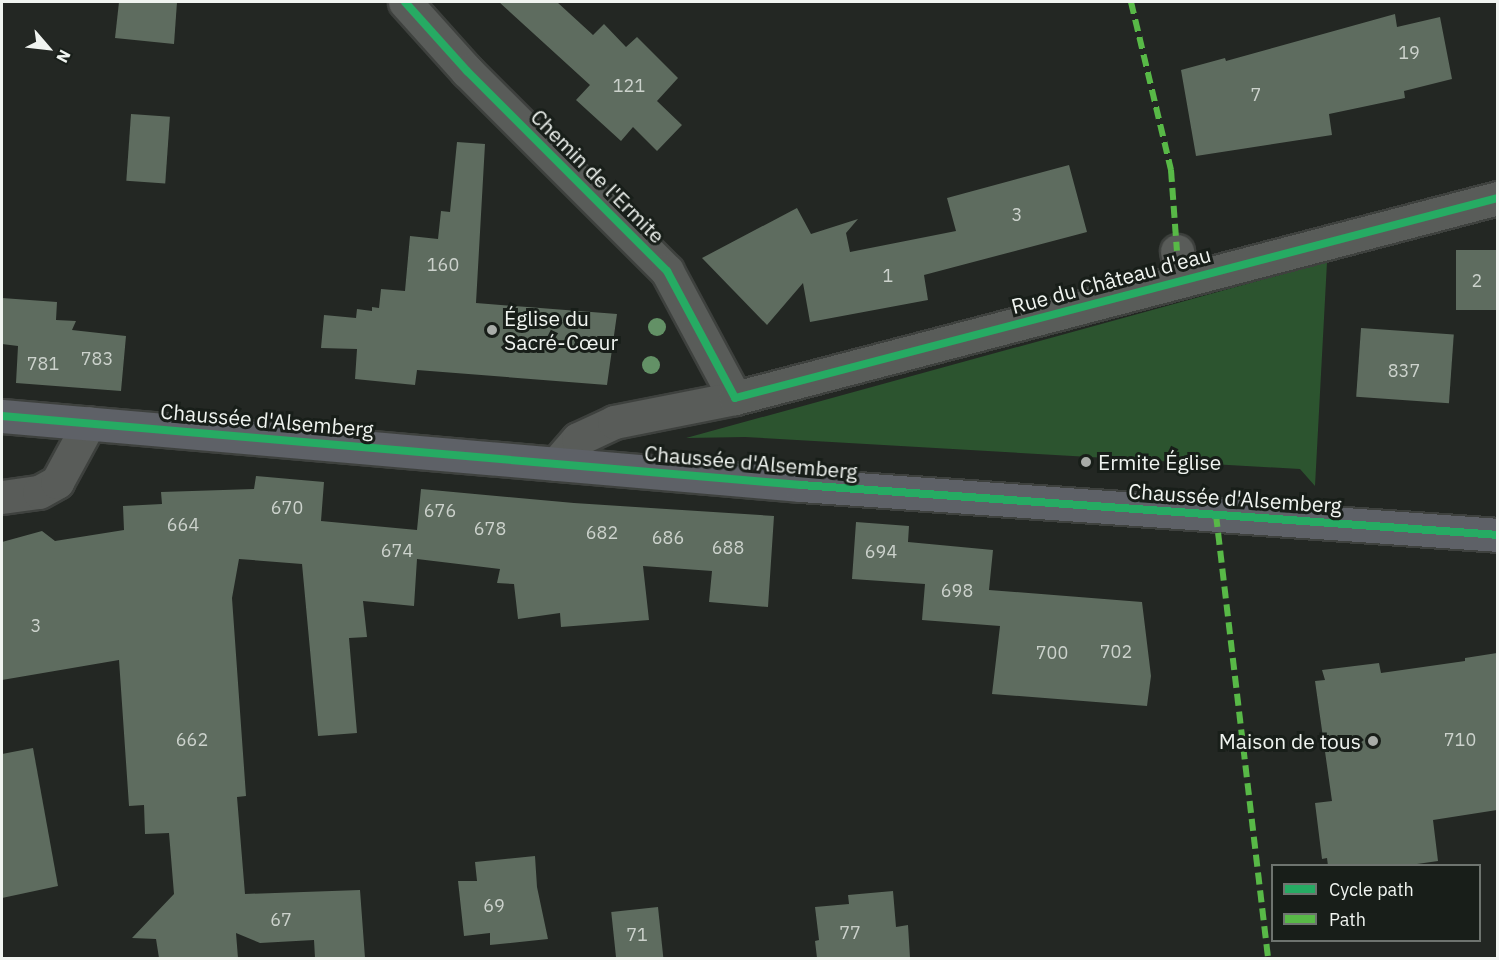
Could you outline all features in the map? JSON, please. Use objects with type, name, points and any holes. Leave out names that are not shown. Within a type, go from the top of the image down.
[{"type":"main road","name":"Chaussée d'Alsemberg","points":[[2,416],[556,464],[1497,535]]},
{"type":"street","name":"Chemin de l'Ermite","points":[[405,2],[467,71],[667,271],[735,398]]},
{"type":"street","name":"Rue du Château d'eau","points":[[556,464],[578,439],[614,422],[735,398],[1179,266],[1497,198]]},
{"type":"street","points":[[2,497],[39,492],[57,482],[89,423]]},
{"type":"green space","points":[[1327,262],[1315,486],[1300,469],[745,437],[686,438]]},
{"type":"building","points":[[119,2],[177,2],[174,44],[115,38]]},
{"type":"building","points":[[499,2],[557,2],[593,35],[604,24],[626,47],[637,37],[678,78],[657,101],[682,125],[657,151],[633,127],[621,141],[576,100],[590,85]]},
{"type":"building","points":[[1395,14],[1397,27],[1440,17],[1452,79],[1404,91],[1405,98],[1329,114],[1332,135],[1196,156],[1181,70],[1225,58],[1226,61]]},
{"type":"building","points":[[131,114],[170,117],[165,184],[126,181]]},
{"type":"building","points":[[457,142],[485,144],[476,303],[617,314],[607,385],[417,370],[415,385],[355,379],[357,349],[321,348],[324,315],[356,318],[357,309],[372,311],[372,307],[379,308],[381,289],[405,291],[410,236],[438,239],[441,211],[450,212]]},
{"type":"building","points":[[1069,165],[1087,232],[924,275],[928,300],[810,322],[803,283],[767,325],[702,258],[797,208],[811,234],[858,219],[846,233],[850,252],[956,231],[947,198]]},
{"type":"building","points":[[1456,250],[1497,250],[1497,310],[1456,310]]},
{"type":"building","points":[[2,298],[57,302],[56,320],[76,321],[72,330],[126,336],[121,391],[16,383],[18,346],[2,344]]},
{"type":"building","points":[[1361,328],[1454,334],[1449,403],[1356,397]]},
{"type":"building","points":[[256,476],[324,482],[321,521],[417,530],[421,489],[574,503],[774,516],[768,607],[709,602],[712,571],[643,566],[649,620],[561,627],[560,613],[518,619],[514,584],[497,583],[500,569],[417,559],[414,606],[363,601],[367,637],[349,638],[357,733],[318,736],[302,564],[239,559],[232,598],[246,796],[237,797],[245,894],[360,890],[365,958],[315,958],[314,940],[260,943],[236,933],[238,958],[159,958],[156,939],[132,938],[174,894],[169,833],[145,834],[144,805],[129,806],[119,660],[2,680],[2,542],[42,531],[55,541],[124,530],[123,506],[162,504],[161,492],[254,489]]},
{"type":"building","points":[[856,522],[909,526],[908,542],[993,550],[989,590],[1142,602],[1151,676],[1147,706],[992,694],[1000,626],[922,620],[925,584],[852,579]]},
{"type":"building","name":"Maison de tous","points":[[1497,653],[1497,810],[1433,820],[1438,861],[1417,864],[1328,864],[1327,858],[1322,859],[1315,803],[1332,801],[1315,681],[1325,680],[1322,670],[1379,663],[1381,673],[1465,661],[1465,658]]},
{"type":"building","points":[[33,748],[58,886],[2,898],[2,754]]},
{"type":"building","points":[[535,856],[537,887],[548,939],[490,945],[490,933],[464,936],[458,881],[477,881],[475,862]]},
{"type":"building","points":[[893,891],[896,927],[908,925],[910,958],[817,958],[815,941],[819,940],[815,907],[849,904],[848,895]]},
{"type":"building","points":[[658,907],[663,958],[616,958],[611,912]]},
{"type":"marked path","points":[[1131,2],[1171,170],[1177,251]]},
{"type":"marked path","points":[[1216,515],[1268,958]]},
{"type":"cycle path","points":[[405,2],[467,71],[667,271],[735,398],[1498,198]]},
{"type":"cycle path","points":[[2,416],[801,485],[1498,535]]},
{"type":"place","name":"Église du Sacré-Cœur","points":[[492,330]]},
{"type":"place","name":"Ermite Église","points":[[1086,462]]},
{"type":"place","name":"Maison de tous","points":[[1373,741]]}]
